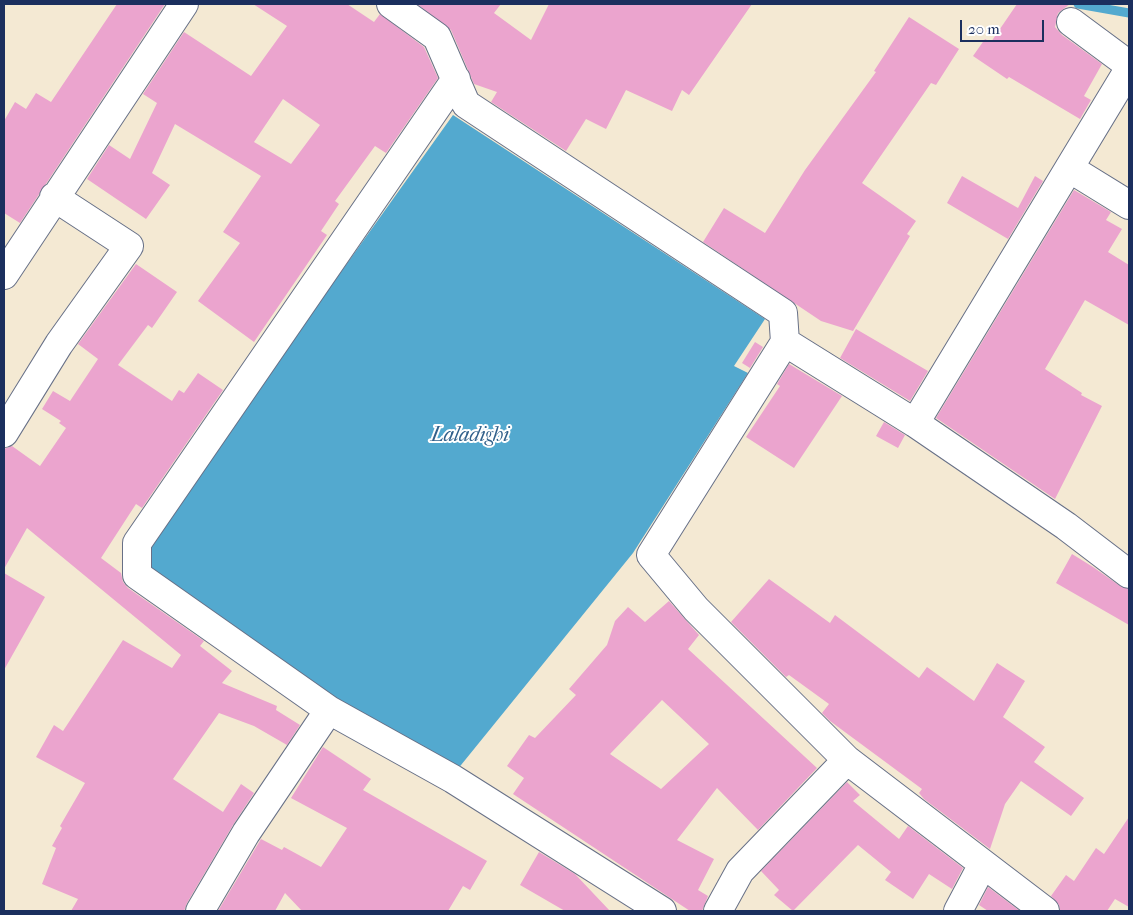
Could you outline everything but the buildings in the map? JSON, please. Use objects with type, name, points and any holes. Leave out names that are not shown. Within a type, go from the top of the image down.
[{"type":"street","points":[[4,275],[54,197],[184,4]]},
{"type":"street","points":[[391,4],[437,37],[466,104],[783,313],[785,342],[651,555],[696,609],[847,760],[1045,911]]},
{"type":"street","points":[[1071,22],[1129,65]]},
{"type":"street","points":[[916,423],[1129,69]]},
{"type":"street","points":[[456,79],[441,104],[137,543],[137,575],[329,710],[453,779],[662,911]]},
{"type":"street","points":[[1068,168],[1129,205]]},
{"type":"street","points":[[4,433],[59,344],[129,246],[54,197]]},
{"type":"street","points":[[785,342],[916,423],[1066,526],[1129,574]]},
{"type":"street","points":[[200,911],[246,833],[329,710]]},
{"type":"street","points":[[718,911],[740,871],[847,760]]},
{"type":"street","points":[[958,911],[983,864]]},
{"type":"water","name":"Laladighi","points":[[453,115],[765,319],[734,366],[748,373],[633,553],[457,770],[330,699],[150,572],[146,545]]},
{"type":"waterway","points":[[1078,4],[1129,13]]}]
